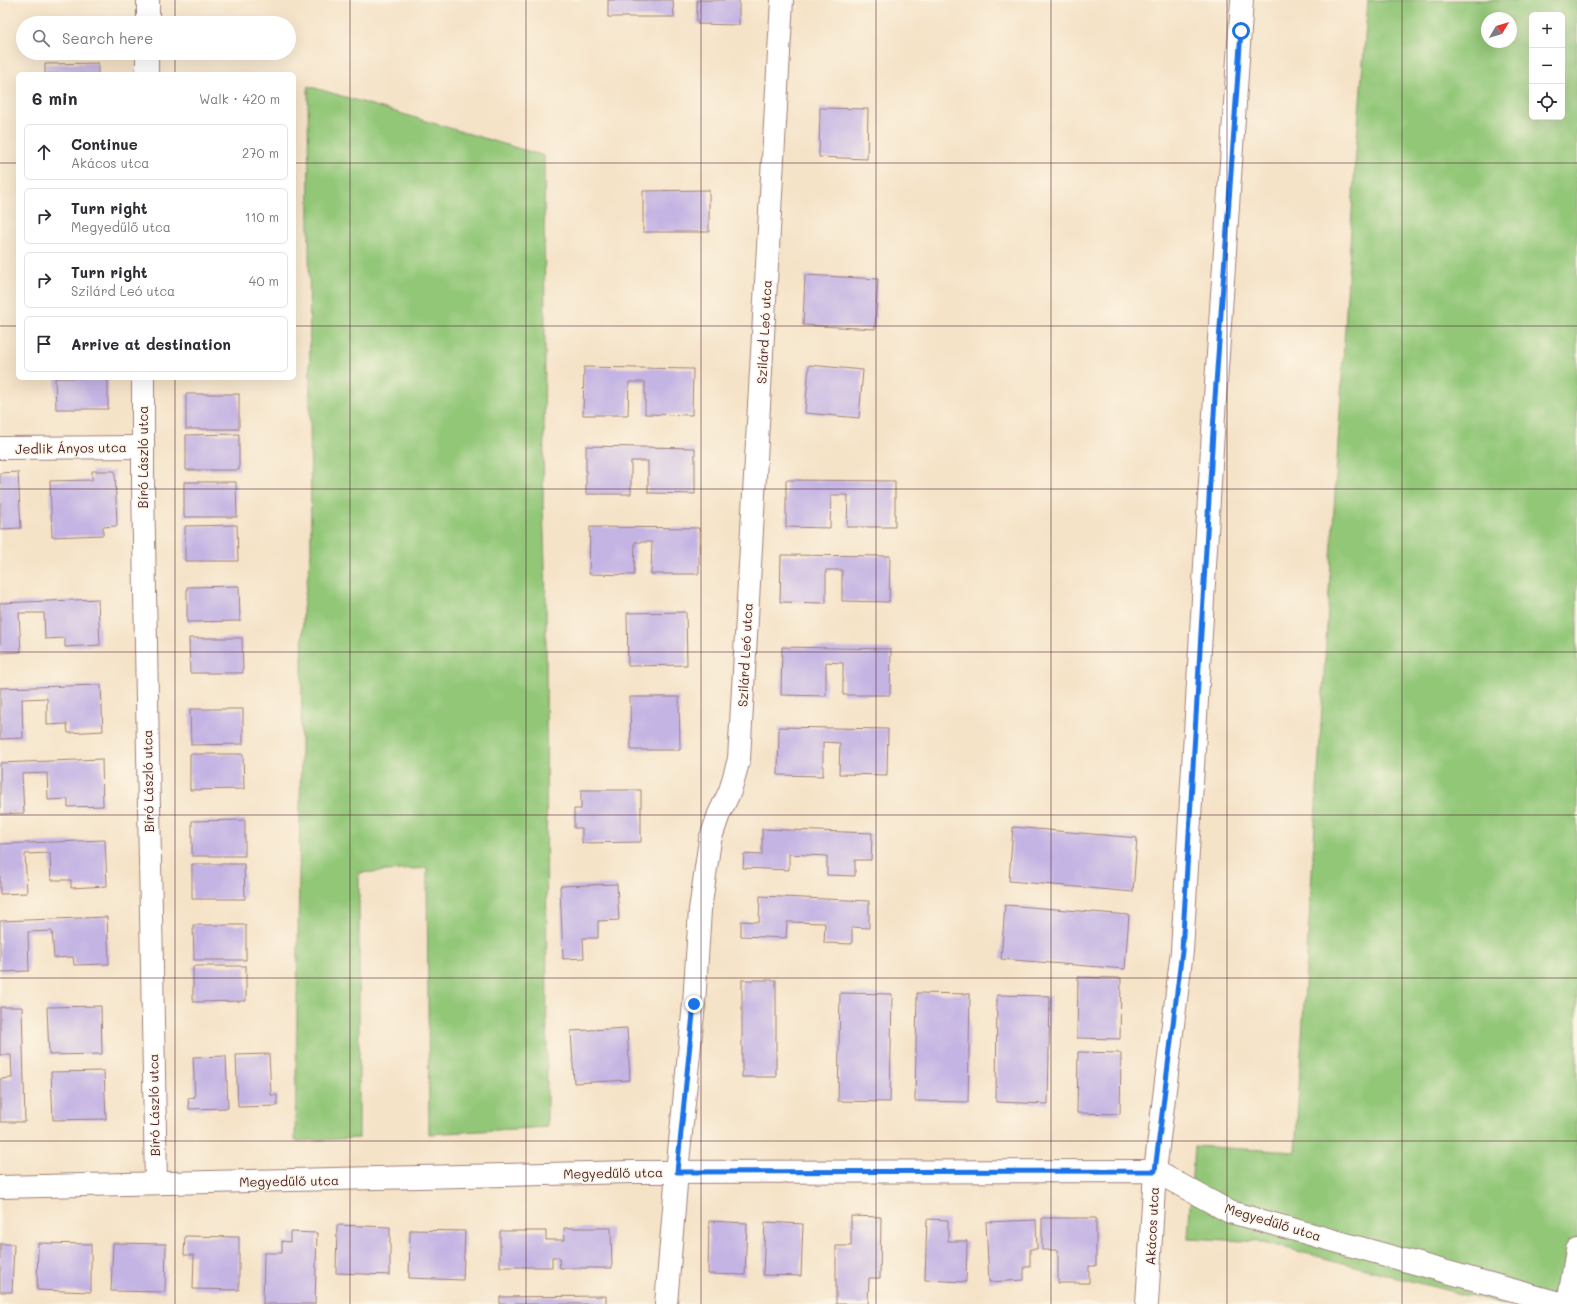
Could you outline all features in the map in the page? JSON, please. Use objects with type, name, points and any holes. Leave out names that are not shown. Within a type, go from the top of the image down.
[{"type":"street","points":[[148,0],[148,16]]},
{"type":"street","name":"Szilárd Leó utca","points":[[666,1304],[677,1172],[694,1004],[700,910],[710,840],[719,814],[730,791],[739,759],[782,0]]},
{"type":"street","name":"Akácos utca","points":[[1147,1304],[1155,1171],[1182,951],[1215,398],[1242,0]]},
{"type":"street","points":[[147,60],[147,72]]},
{"type":"street","name":"Bíró László utca","points":[[143,380],[142,447],[156,1183]]},
{"type":"street","name":"Jedlik Ányos utca","points":[[0,448],[142,447]]},
{"type":"street","name":"Megyedűlő utca","points":[[0,1187],[677,1172],[1155,1171],[1230,1212],[1563,1304]]},
{"type":"street","points":[[1568,1304],[1577,1250]]},
{"type":"green space","points":[[1368,0],[1577,0],[1577,1304],[1499,1304],[1263,1242],[1188,1238],[1194,1146],[1295,1152],[1355,164]]},
{"type":"green space","points":[[308,86],[544,156],[545,354],[543,503],[546,596],[547,1127],[429,1134],[427,868],[359,873],[359,1138],[295,1141],[303,609],[311,553]]},
{"type":"building","points":[[608,0],[673,0],[674,17],[608,17]]},
{"type":"building","points":[[697,0],[739,0],[739,25],[697,24]]},
{"type":"building","points":[[98,63],[98,72],[45,72],[45,64]]},
{"type":"building","points":[[820,108],[868,109],[867,159],[819,157]]},
{"type":"building","points":[[709,190],[709,232],[643,232],[643,191]]},
{"type":"building","points":[[805,275],[878,279],[875,329],[803,325]]},
{"type":"building","points":[[809,365],[863,370],[859,418],[805,413]]},
{"type":"building","points":[[584,367],[693,369],[692,415],[645,414],[645,382],[629,382],[628,415],[583,415]]},
{"type":"building","points":[[55,380],[108,380],[108,409],[56,409]]},
{"type":"building","points":[[186,394],[239,394],[239,429],[186,429]]},
{"type":"building","points":[[239,434],[239,470],[186,470],[186,435]]},
{"type":"building","points":[[586,446],[695,448],[695,494],[648,493],[648,461],[631,461],[631,494],[586,494]]},
{"type":"building","points":[[92,471],[115,471],[117,526],[103,527],[103,535],[52,537],[50,481],[92,480]]},
{"type":"building","points":[[18,472],[21,528],[0,529],[0,473]]},
{"type":"building","points":[[786,480],[895,481],[895,527],[847,527],[848,495],[831,495],[830,528],[786,527]]},
{"type":"building","points":[[184,482],[236,482],[237,517],[184,517]]},
{"type":"building","points":[[237,525],[238,561],[185,561],[185,526]]},
{"type":"building","points":[[590,527],[699,528],[699,574],[651,574],[652,542],[635,542],[634,575],[589,574]]},
{"type":"building","points":[[781,555],[890,556],[889,602],[842,601],[842,570],[826,570],[826,603],[780,602]]},
{"type":"building","points":[[239,586],[240,621],[187,622],[187,587]]},
{"type":"building","points":[[98,599],[100,645],[65,647],[65,638],[45,639],[44,613],[19,613],[21,652],[0,653],[0,603]]},
{"type":"building","points":[[686,612],[687,665],[628,666],[627,613]]},
{"type":"building","points":[[189,638],[242,638],[243,673],[190,673]]},
{"type":"building","points":[[782,647],[891,649],[890,695],[843,695],[843,663],[826,662],[826,696],[781,695]]},
{"type":"building","points":[[101,685],[103,731],[68,733],[67,724],[47,725],[47,698],[22,699],[23,738],[0,739],[0,688]]},
{"type":"building","points":[[630,697],[679,697],[680,750],[631,750]]},
{"type":"building","points":[[190,709],[243,709],[243,744],[191,745]]},
{"type":"building","points":[[779,727],[888,729],[887,775],[839,774],[840,743],[823,742],[823,776],[778,775]]},
{"type":"building","points":[[190,754],[243,754],[244,789],[190,790]]},
{"type":"building","points":[[102,759],[103,806],[68,807],[68,799],[48,800],[47,773],[22,774],[24,813],[0,814],[0,763]]},
{"type":"building","points":[[581,790],[641,790],[641,842],[582,843],[582,828],[574,828],[574,809],[581,809]]},
{"type":"building","points":[[245,820],[245,856],[192,856],[192,821]]},
{"type":"building","points":[[1013,827],[1137,838],[1133,892],[1009,881]]},
{"type":"building","points":[[762,829],[872,833],[871,860],[855,860],[855,876],[827,875],[827,856],[789,854],[789,870],[743,868],[744,854],[762,855]]},
{"type":"building","points":[[105,840],[107,886],[71,888],[71,880],[51,880],[50,853],[25,854],[27,893],[0,894],[0,844]]},
{"type":"building","points":[[192,864],[244,864],[245,899],[192,899]]},
{"type":"building","points":[[617,884],[619,920],[598,921],[598,938],[583,938],[584,958],[563,959],[560,886]]},
{"type":"building","points":[[760,896],[869,901],[869,928],[852,927],[852,944],[824,943],[825,923],[787,922],[786,938],[741,936],[741,921],[759,922]]},
{"type":"building","points":[[1005,905],[1129,915],[1125,969],[1001,959]]},
{"type":"building","points":[[107,917],[109,964],[74,965],[73,957],[54,958],[52,931],[28,932],[29,971],[0,972],[0,921]]},
{"type":"building","points":[[193,925],[246,925],[246,960],[194,960]]},
{"type":"building","points":[[193,966],[246,966],[246,1001],[193,1002]]},
{"type":"building","points":[[1078,977],[1121,978],[1120,1039],[1077,1038]]},
{"type":"building","points":[[742,980],[776,980],[776,1077],[742,1077]]},
{"type":"building","points":[[840,993],[892,994],[890,1102],[838,1101]]},
{"type":"building","points":[[917,993],[970,994],[968,1102],[915,1101]]},
{"type":"building","points":[[997,995],[1050,996],[1048,1104],[996,1102]]},
{"type":"building","points":[[101,1006],[102,1054],[49,1055],[47,1007]]},
{"type":"building","points":[[0,1007],[22,1007],[25,1122],[0,1122],[0,1079],[12,1078],[11,1055],[0,1055]]},
{"type":"building","points":[[627,1028],[630,1080],[574,1083],[571,1031]]},
{"type":"building","points":[[1078,1052],[1121,1053],[1120,1114],[1077,1113]]},
{"type":"building","points":[[269,1054],[271,1095],[277,1095],[277,1106],[238,1107],[236,1055]]},
{"type":"building","points":[[226,1056],[228,1108],[189,1109],[188,1098],[195,1097],[193,1057]]},
{"type":"building","points":[[104,1071],[106,1119],[53,1120],[51,1072]]},
{"type":"building","points":[[851,1216],[881,1217],[880,1278],[869,1278],[868,1304],[836,1304],[836,1246],[851,1246]]},
{"type":"building","points":[[1042,1218],[1096,1218],[1096,1266],[1089,1266],[1089,1283],[1058,1283],[1058,1250],[1042,1250]]},
{"type":"building","points":[[927,1219],[948,1220],[948,1241],[967,1241],[966,1282],[925,1280]]},
{"type":"building","points":[[1036,1220],[1037,1249],[1030,1249],[1030,1267],[1024,1267],[1024,1280],[989,1282],[986,1222]]},
{"type":"building","points":[[709,1221],[747,1223],[745,1275],[708,1274]]},
{"type":"building","points":[[765,1222],[803,1224],[801,1276],[763,1275]]},
{"type":"building","points":[[337,1225],[390,1227],[390,1275],[336,1273]]},
{"type":"building","points":[[564,1228],[611,1228],[612,1268],[560,1268],[559,1257],[552,1257],[552,1267],[500,1267],[500,1231],[546,1231],[546,1240],[565,1240]]},
{"type":"building","points":[[410,1230],[465,1231],[463,1280],[409,1278]]},
{"type":"building","points":[[290,1232],[317,1233],[315,1304],[263,1304],[264,1253],[282,1253],[282,1241],[290,1242]]},
{"type":"building","points":[[185,1236],[239,1237],[239,1290],[193,1289],[194,1255],[184,1255]]},
{"type":"building","points":[[38,1243],[91,1244],[91,1292],[37,1290]]},
{"type":"building","points":[[113,1243],[166,1244],[165,1292],[111,1291]]},
{"type":"building","points":[[0,1244],[14,1244],[12,1292],[0,1292]]},
{"type":"building","points":[[606,1296],[606,1304],[500,1304],[500,1297]]},
{"type":"route","points":[[694,1004],[677,1172],[1155,1171],[1182,951],[1215,398],[1241,31]]}]
